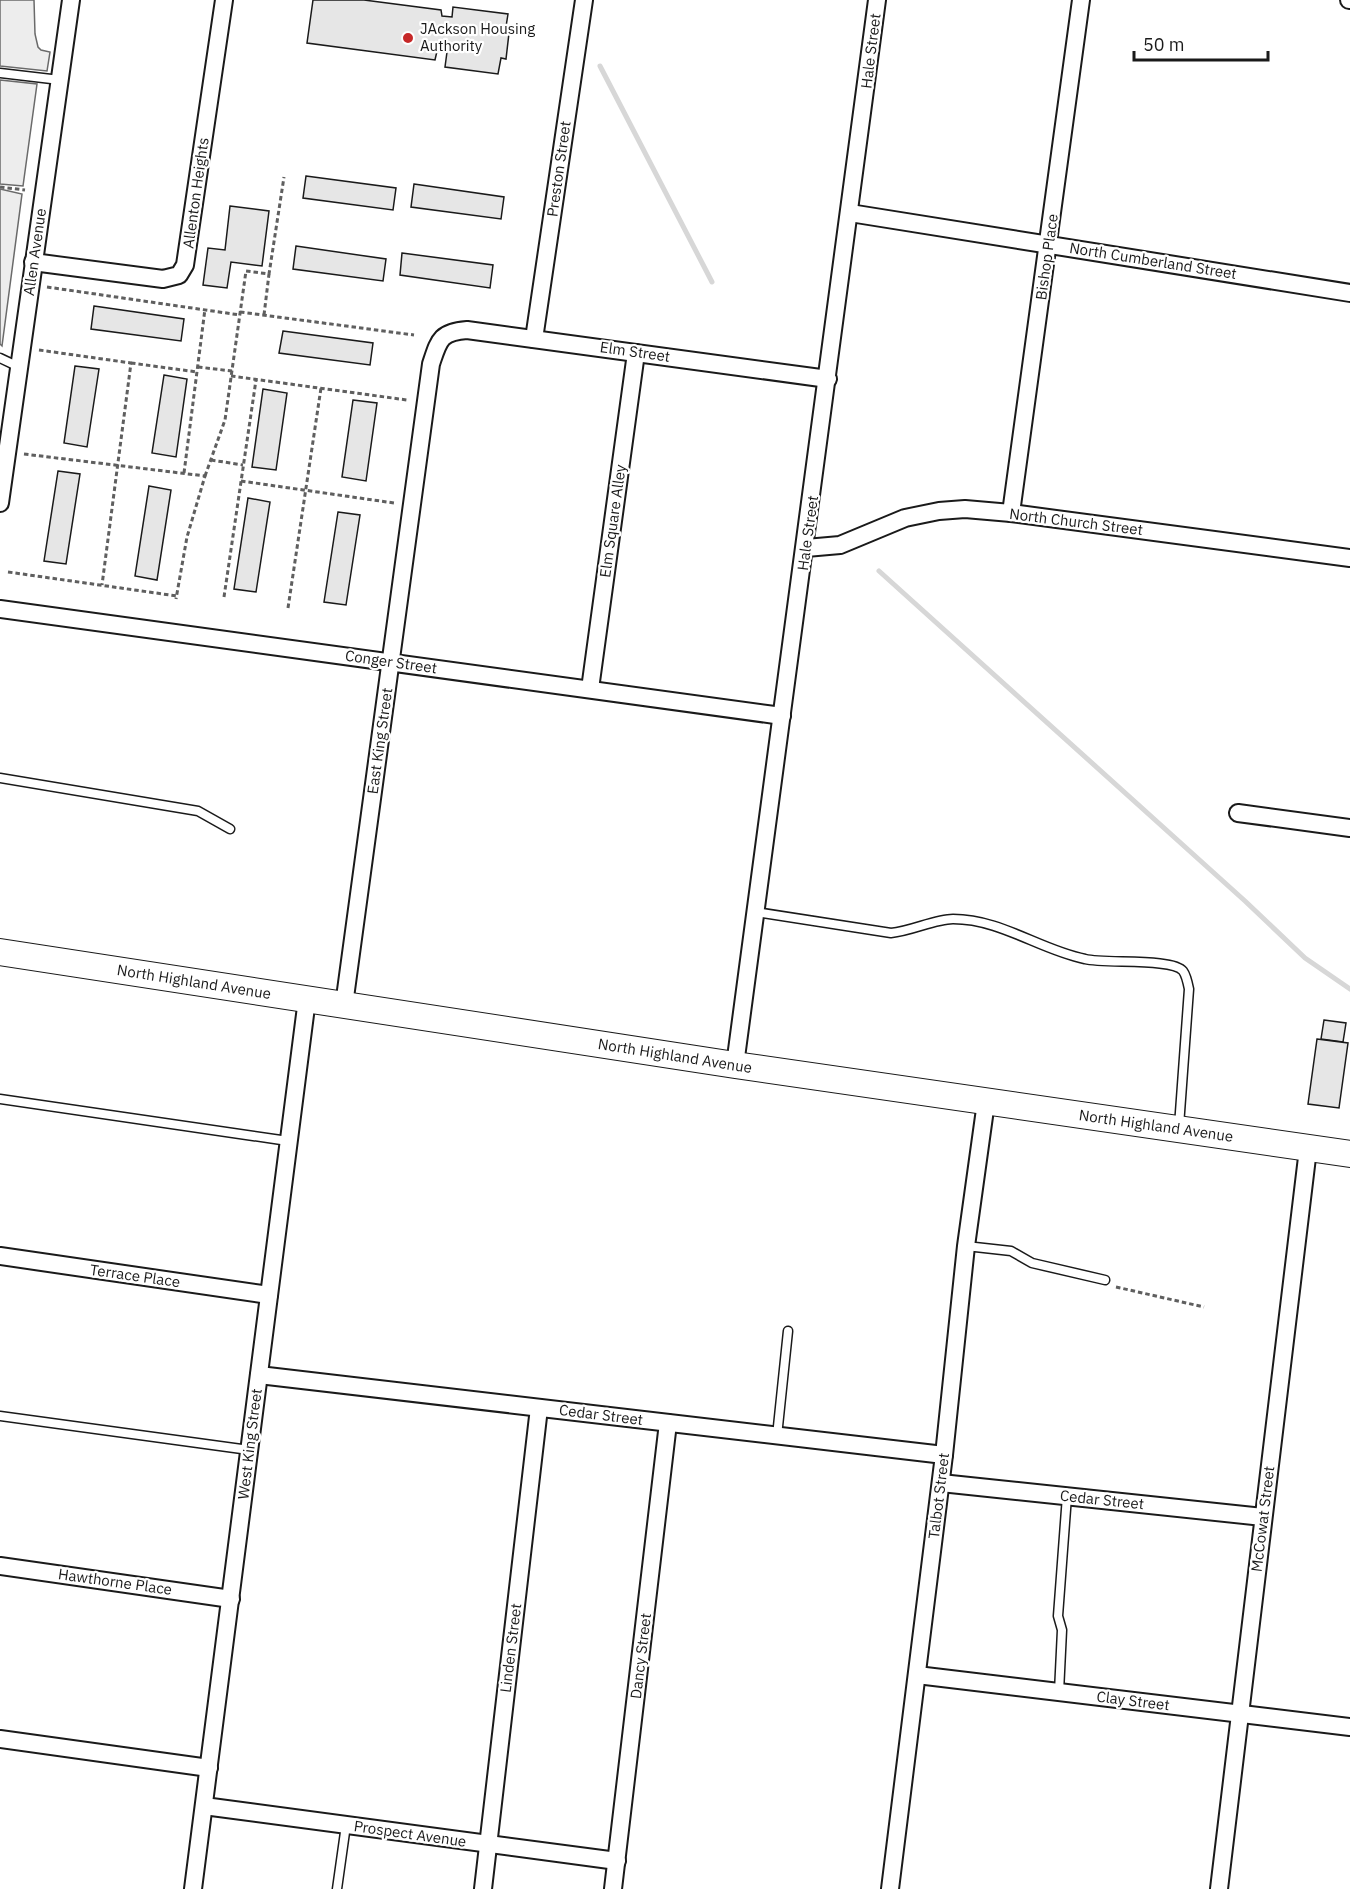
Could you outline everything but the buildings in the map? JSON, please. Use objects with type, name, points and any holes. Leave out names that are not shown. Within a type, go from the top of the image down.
[{"type":"main road","name":"North Highland Avenue","points":[[0,952],[735,1065],[1350,1154]]},
{"type":"street","name":"Allen Avenue","points":[[0,503],[11,453],[33,262],[71,0]]},
{"type":"street","name":"Allenton Heights","points":[[33,262],[163,279],[179,275],[185,265],[224,0]]},
{"type":"street","name":"Preston Street","points":[[534,339],[584,0]]},
{"type":"street","name":"Hale Street","points":[[735,1065],[806,548],[877,0]]},
{"type":"street","name":"Bishop Place","points":[[1011,513],[1081,0]]},
{"type":"street","name":"North Cumberland Street","points":[[850,213],[1350,293]]},
{"type":"street","name":"Elm Street","points":[[443,336],[452,331],[467,330],[828,379]]},
{"type":"street","name":"East King Street","points":[[344,1005],[431,364],[443,336]]},
{"type":"street","name":"Elm Square Alley","points":[[590,689],[636,352]]},
{"type":"street","name":"North Church Street","points":[[806,548],[840,545],[896,522],[939,511],[965,509],[1011,513],[1350,558]]},
{"type":"street","name":"Conger Street","points":[[0,609],[782,716]]},
{"type":"street","points":[[1238,813],[1350,828]]},
{"type":"street","name":"West King Street","points":[[193,1889],[307,999]]},
{"type":"street","name":"Talbot Street","points":[[890,1889],[944,1455],[966,1246],[986,1102]]},
{"type":"street","name":"McCowat Street","points":[[1219,1889],[1308,1149]]},
{"type":"street","name":"Terrace Place","points":[[0,1256],[269,1295]]},
{"type":"street","name":"Cedar Street","points":[[259,1375],[944,1455]]},
{"type":"street","name":"Linden Street","points":[[483,1889],[539,1408]]},
{"type":"street","name":"Dancy Street","points":[[613,1889],[668,1423]]},
{"type":"street","name":"Cedar Street","points":[[940,1483],[1263,1517]]},
{"type":"street","name":"Hawthorne Place","points":[[0,1566],[231,1599]]},
{"type":"street","name":"Clay Street","points":[[917,1675],[1350,1727]]},
{"type":"street","points":[[0,1739],[209,1768]]},
{"type":"street","name":"Prospect Avenue","points":[[204,1806],[617,1862]]},
{"type":"lane","points":[[0,74],[60,80]]},
{"type":"lane","points":[[0,358],[20,367]]},
{"type":"lane","points":[[0,778],[198,810],[230,830]]},
{"type":"lane","points":[[756,912],[891,933],[910,932],[951,919],[961,920],[991,924],[1084,959],[1136,964],[1170,963],[1183,971],[1190,988],[1178,1129]]},
{"type":"lane","points":[[0,1099],[288,1141]]},
{"type":"lane","points":[[966,1246],[1011,1251],[1032,1263],[1105,1280]]},
{"type":"lane","points":[[777,1436],[788,1331]]},
{"type":"lane","points":[[0,1416],[249,1450]]},
{"type":"lane","points":[[1059,1692],[1062,1630],[1058,1616],[1067,1496]]},
{"type":"lane","points":[[337,1889],[346,1825]]},
{"type":"path","points":[[264,315],[284,177]]},
{"type":"path","points":[[0,187],[25,190]]},
{"type":"path","points":[[8,572],[176,598],[187,537],[225,420],[246,272],[269,274]]},
{"type":"path","points":[[47,286],[205,309],[414,335]]},
{"type":"path","points":[[184,473],[205,309]]},
{"type":"path","points":[[39,350],[131,363],[232,371]]},
{"type":"path","points":[[102,585],[131,363]]},
{"type":"path","points":[[231,376],[407,400]]},
{"type":"path","points":[[224,597],[256,380]]},
{"type":"path","points":[[288,608],[321,388]]},
{"type":"path","points":[[11,453],[205,476]]},
{"type":"path","points":[[211,460],[243,465]]},
{"type":"path","points":[[241,481],[394,503]]},
{"type":"path","points":[[1105,1280],[1122,1290],[1204,1307]]},
{"type":"shaded area","points":[[0,0],[34,0],[35,34],[38,47],[50,52],[47,71],[0,66]]},
{"type":"shaded area","points":[[0,80],[37,84],[23,186],[0,184]]},
{"type":"shaded area","points":[[0,189],[22,194],[2,346],[0,344]]},
{"type":"waterway","points":[[600,66],[712,282]]},
{"type":"waterway","points":[[879,571],[1245,901],[1305,958],[1350,989]]},
{"type":"place","name":"JAckson Housing Authority","points":[[408,38]]}]
